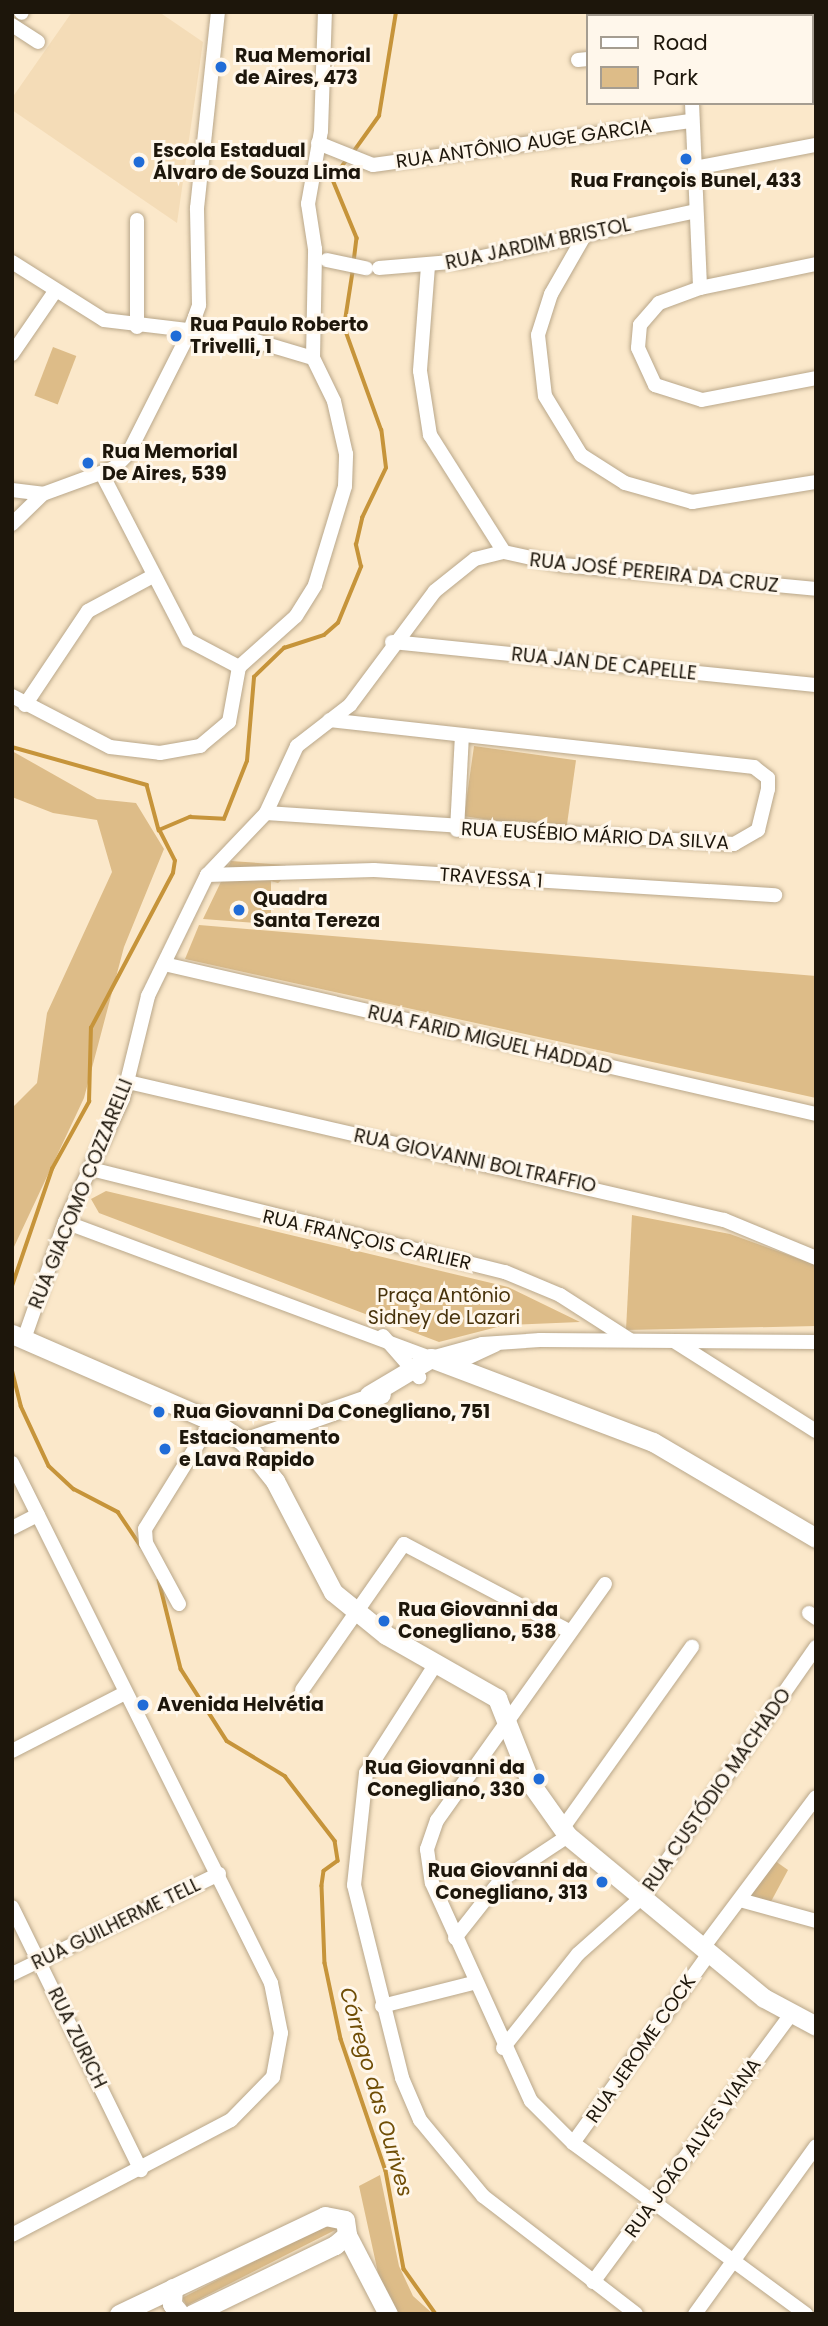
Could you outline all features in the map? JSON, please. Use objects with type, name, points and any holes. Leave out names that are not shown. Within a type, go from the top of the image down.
[{"type":"street","points":[[12,490],[44,494],[103,476],[128,454],[189,333],[199,305],[197,208],[218,12]]},
{"type":"street","points":[[12,696],[110,747],[185,751],[229,722],[239,667],[296,615],[315,585],[345,486],[342,427],[313,358],[315,249],[308,204],[318,143],[325,12]]},
{"type":"street","points":[[12,25],[38,42]]},
{"type":"street","points":[[692,105],[700,288]]},
{"type":"street","name":"RUA ANTÔNIO AUGE GARCIA","points":[[318,143],[373,165],[692,121]]},
{"type":"street","points":[[695,168],[816,145]]},
{"type":"street","name":"RUA JARDIM BRISTOL","points":[[327,260],[372,268],[428,266],[696,211]]},
{"type":"street","points":[[137,219],[137,327]]},
{"type":"street","points":[[586,233],[551,294],[538,335],[545,396],[581,455],[625,483],[692,502],[816,482]]},
{"type":"street","points":[[12,262],[54,293],[104,320],[137,327],[239,336],[313,358]]},
{"type":"street","points":[[816,264],[700,288],[659,303],[640,326],[638,348],[655,384],[702,400],[816,378]]},
{"type":"street","points":[[428,266],[420,371],[430,435],[504,552]]},
{"type":"street","points":[[12,354],[54,293]]},
{"type":"street","points":[[103,476],[153,576],[197,649],[239,667]]},
{"type":"street","points":[[12,524],[44,494]]},
{"type":"street","name":"RUA JOSÉ PEREIRA DA CRUZ","points":[[219,858],[265,813],[297,746],[356,698],[392,642],[456,572],[475,559],[504,552],[563,565],[816,589]]},
{"type":"street","points":[[25,705],[88,611],[153,576]]},
{"type":"street","name":"RUA JAN DE CAPELLE","points":[[392,642],[816,685]]},
{"type":"street","name":"RUA EUSÉBIO MÁRIO DA SILVA","points":[[265,813],[457,830],[734,844],[758,830],[768,789],[768,778],[754,767],[330,720]]},
{"type":"street","points":[[457,830],[461,735]]},
{"type":"street","name":"RUA GIACOMO COZZARELLI","points":[[18,1336],[65,1222],[128,1082],[140,1019],[207,875],[219,858]]},
{"type":"street","name":"TRAVESSA 1","points":[[207,875],[374,870],[775,895]]},
{"type":"street","name":"RUA FARID MIGUEL HADDAD","points":[[164,964],[816,1114]]},
{"type":"street","name":"RUA GIOVANNI BOLTRAFFIO","points":[[128,1082],[741,1224],[816,1258]]},
{"type":"street","name":"RUA FRANÇOIS CARLIER","points":[[91,1169],[505,1272],[559,1295],[629,1340]]},
{"type":"street","points":[[65,1222],[382,1335],[440,1362],[653,1442],[816,1538]]},
{"type":"street","points":[[382,1335],[413,1373]]},
{"type":"street","points":[[18,1336],[212,1421],[244,1442],[275,1481],[320,1572],[354,1611],[436,1662],[482,1684],[508,1718],[531,1784],[565,1832],[705,1952],[792,2013],[816,2026]]},
{"type":"street","points":[[244,1442],[369,1395],[440,1362],[499,1343],[629,1340],[816,1342]]},
{"type":"street","points":[[673,1340],[816,1431]]},
{"type":"street","points":[[179,1604],[146,1543],[145,1529],[212,1421]]},
{"type":"street","points":[[12,1463],[125,1693],[219,1874],[271,1983],[279,2007],[279,2056],[273,2077],[251,2105],[141,2170],[12,2235]]},
{"type":"street","points":[[12,1528],[38,1515]]},
{"type":"street","points":[[302,1690],[354,1611],[404,1544],[569,1630]]},
{"type":"street","points":[[606,1584],[569,1630],[430,1835],[432,1883],[473,1983],[531,2101],[573,2143],[807,2314]]},
{"type":"street","points":[[455,1938],[500,1881],[565,1832],[692,1647]]},
{"type":"street","name":"RUA CUSTÓDIO MACHADO","points":[[503,2048],[578,1954],[641,1898],[816,1647]]},
{"type":"street","points":[[436,1662],[366,1773],[355,1898],[405,2087],[433,2139],[502,2214],[636,2314]]},
{"type":"street","points":[[12,1751],[125,1693]]},
{"type":"street","name":"RUA JEROME COCK","points":[[573,2143],[740,1900],[816,1797]]},
{"type":"street","name":"RUA GUILHERME TELL","points":[[12,1974],[219,1874]]},
{"type":"street","points":[[740,1900],[816,1921]]},
{"type":"street","name":"RUA ZURICH","points":[[12,1907],[141,2170]]},
{"type":"street","points":[[382,2006],[473,1983]]},
{"type":"street","name":"RUA JOÃO ALVES VIANA","points":[[593,2283],[792,2013]]},
{"type":"street","points":[[695,2314],[816,2146]]},
{"type":"street","points":[[119,2314],[146,2308],[173,2288],[325,2216],[340,2215],[347,2235],[388,2314]]},
{"type":"street","points":[[192,2314],[347,2235]]},
{"type":"street","points":[[173,2288],[172,2304],[180,2314]]},
{"type":"shaded area","name":"Escola Estadual Álvaro de Souza Lima","points":[[72,12],[159,12],[203,42],[177,223],[12,110],[12,98]]},
{"type":"green space","points":[[53,347],[76,356],[58,405],[34,396]]},
{"type":"green space","points":[[474,746],[576,760],[566,831],[464,816]]},
{"type":"green space","points":[[12,751],[97,799],[136,803],[164,849],[124,947],[84,1098],[13,1249],[12,1108],[37,1083],[47,1013],[112,872],[97,820],[53,813],[12,797]]},
{"type":"green space","name":"Quadra Santa Tereza","points":[[231,861],[285,865],[290,872],[278,883],[271,881],[271,924],[203,919]]},
{"type":"green space","points":[[199,925],[816,976],[816,1098],[185,959]]},
{"type":"green space","name":"Praça Antônio Sidney de Lazari","points":[[106,1191],[508,1287],[580,1322],[505,1325],[439,1342],[99,1213],[91,1199]]},
{"type":"green space","points":[[632,1215],[730,1234],[816,1265],[816,1326],[626,1330]]},
{"type":"green space","points":[[771,1858],[788,1870],[767,1909],[744,1901]]},
{"type":"green space","points":[[380,2175],[399,2266],[413,2296],[433,2314],[398,2314],[382,2291],[359,2186]]},
{"type":"green space","points":[[333,2221],[337,2229],[187,2306],[182,2298]]},
{"type":"waterway","name":"Córrego das Ourives","points":[[354,151],[379,116],[396,12]]},
{"type":"waterway","name":"Córrego das Ourives","points":[[347,160],[333,180],[357,238],[354,262]]},
{"type":"waterway","name":"Córrego das Ourives","points":[[12,1286],[52,1169],[89,1102],[91,1028],[173,873],[175,861],[159,830],[190,817],[224,819],[247,761],[254,677],[284,648],[324,635],[338,623],[361,567],[356,545],[362,518],[386,468],[381,430],[344,327],[353,269]]},
{"type":"waterway","points":[[12,747],[147,785],[159,830]]},
{"type":"waterway","name":"Córrego das Ourives","points":[[12,1369],[21,1406],[49,1466],[74,1489],[118,1512],[141,1546]]},
{"type":"waterway","name":"Córrego das Ourives","points":[[159,1580],[181,1669],[227,1741],[285,1776],[335,1841],[338,1861],[324,1871],[322,1886],[325,1963],[341,2039],[386,2171],[404,2269],[436,2314]]},
{"type":"place","name":"Rua Memorial de Aires, 473","points":[[221,67]]},
{"type":"place","name":"Rua François Bunel, 433","points":[[686,159]]},
{"type":"place","name":"Escola Estadual Álvaro de Souza Lima","points":[[139,162]]},
{"type":"place","name":"Rua Paulo Roberto Trivelli, 1","points":[[176,336]]},
{"type":"place","name":"Rua Memorial De Aires, 539","points":[[88,463]]},
{"type":"place","name":"Quadra Santa Tereza","points":[[239,910]]},
{"type":"place","name":"Rua Giovanni Da Conegliano, 751","points":[[159,1412]]},
{"type":"place","name":"Estacionamento e Lava Rapido","points":[[165,1449]]},
{"type":"place","name":"Rua Giovanni da Conegliano, 538","points":[[384,1621]]},
{"type":"place","name":"Avenida Helvétia","points":[[143,1705]]},
{"type":"place","name":"Rua Giovanni da Conegliano, 330","points":[[539,1779]]},
{"type":"place","name":"Rua Giovanni da Conegliano, 313","points":[[602,1882]]}]
